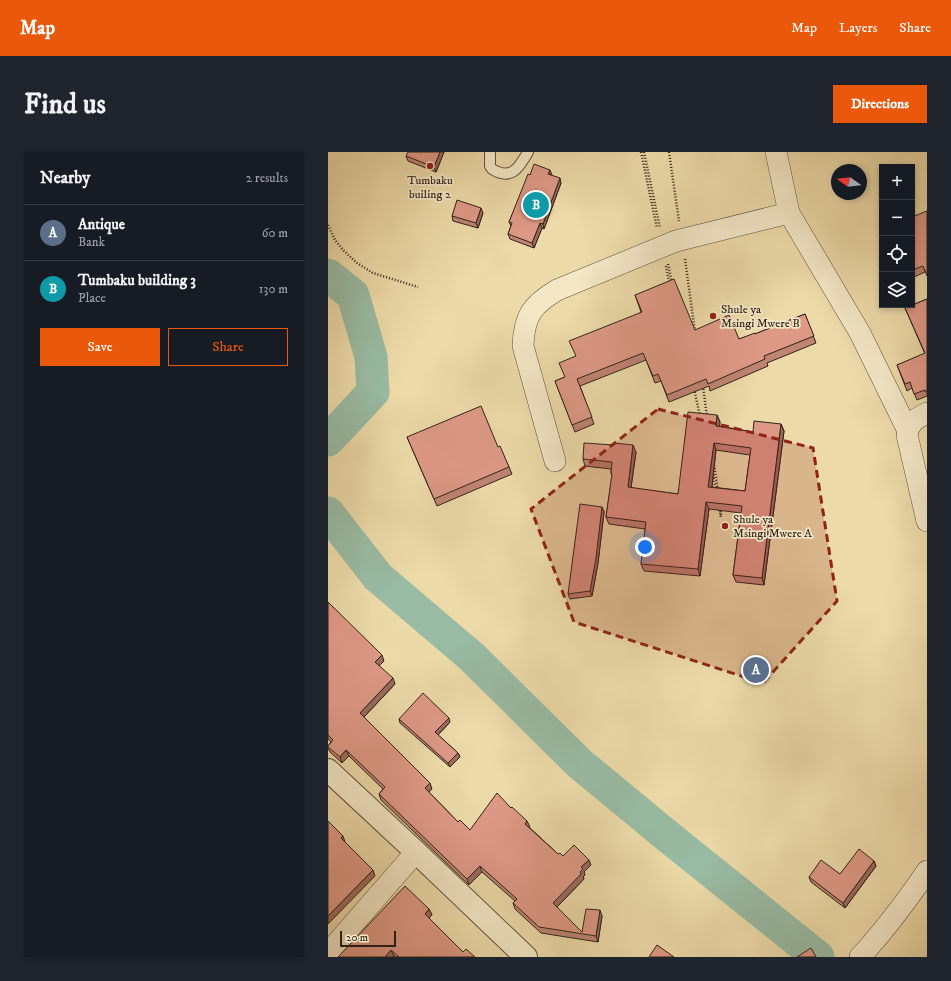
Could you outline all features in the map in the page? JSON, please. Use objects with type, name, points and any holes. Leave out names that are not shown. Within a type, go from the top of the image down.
[{"type":"street","points":[[776,152],[789,213],[860,333],[907,429],[910,451],[927,521]]},
{"type":"street","points":[[555,461],[523,346],[527,321],[534,307],[540,301],[557,290],[676,241],[789,213]]},
{"type":"street","points":[[907,429],[914,421],[927,413]]},
{"type":"street","points":[[328,770],[526,957]]},
{"type":"street","points":[[328,953],[416,852]]},
{"type":"street","points":[[860,957],[906,903],[927,872]]},
{"type":"lane","points":[[490,152],[490,166],[492,169],[500,173],[510,173],[518,169],[528,152]]},
{"type":"path","points":[[640,152],[659,230],[644,152]]},
{"type":"path","points":[[669,152],[679,222]]},
{"type":"path","points":[[328,225],[335,240],[357,263],[373,273],[418,287]]},
{"type":"path","points":[[684,253],[696,338]]},
{"type":"path","points":[[666,261],[671,284]]},
{"type":"path","points":[[693,385],[700,416]]},
{"type":"path","points":[[703,385],[708,424]]},
{"type":"path","points":[[711,463],[717,494]]},
{"type":"path","points":[[718,502],[720,509],[722,517],[718,502]]},
{"type":"highlighted area","points":[[658,409],[813,448],[837,601],[763,683],[574,622],[531,509]]},
{"type":"building","name":"Tumbaku builing 2","points":[[408,152],[440,152],[434,167],[406,156]]},
{"type":"building","points":[[534,164],[550,170],[548,174],[560,178],[543,224],[540,223],[532,243],[508,234],[512,223],[509,222],[528,174],[530,175]]},
{"type":"building","points":[[457,200],[481,208],[476,223],[452,216]]},
{"type":"building","points":[[927,211],[927,276],[923,266],[915,269],[915,216]]},
{"type":"building","points":[[674,279],[695,330],[729,315],[739,339],[805,314],[814,336],[764,356],[765,359],[708,384],[706,379],[667,395],[658,374],[653,376],[643,353],[577,379],[592,417],[572,425],[555,381],[565,377],[559,363],[576,356],[569,341],[642,312],[635,295]]},
{"type":"building","points":[[927,299],[927,391],[925,392],[925,390],[914,394],[910,382],[905,384],[897,365],[925,353],[905,308],[915,308],[915,304]]},
{"type":"building","points":[[481,406],[498,447],[500,446],[509,467],[434,499],[407,437]]},
{"type":"building","points":[[688,412],[717,415],[716,426],[753,432],[754,421],[781,424],[762,578],[733,575],[742,506],[706,502],[698,569],[641,564],[646,522],[606,517],[612,474],[612,462],[583,459],[584,443],[614,445],[614,443],[633,445],[628,487],[678,494]],"holes":[[[714,443],[751,448],[745,491],[708,487]]]},
{"type":"building","points":[[580,504],[602,507],[596,558],[590,591],[568,594]]},
{"type":"building","points":[[328,602],[382,655],[375,662],[393,678],[360,713],[430,783],[425,788],[458,822],[460,820],[470,830],[497,793],[511,808],[512,807],[527,821],[525,824],[558,854],[560,853],[563,856],[574,845],[589,860],[581,867],[583,869],[580,872],[581,874],[553,903],[582,932],[586,909],[600,910],[596,936],[539,927],[513,903],[517,899],[480,866],[467,879],[379,794],[385,787],[346,750],[340,757],[328,747],[333,740],[328,735]]},
{"type":"building","points":[[423,693],[449,718],[435,732],[458,753],[448,763],[399,719]]},
{"type":"building","points":[[328,821],[343,836],[341,838],[373,870],[328,916]]},
{"type":"building","points":[[859,849],[874,861],[843,903],[809,877],[821,860],[840,874]]},
{"type":"building","points":[[405,886],[429,909],[425,914],[463,952],[466,949],[475,957],[399,957],[391,950],[385,957],[338,957]]},
{"type":"building","points":[[657,945],[674,957],[649,957]]},
{"type":"building","points":[[811,948],[816,957],[797,957]]},
{"type":"waterway","points":[[328,275],[353,295],[371,357],[373,392],[328,440]]},
{"type":"waterway","points":[[328,513],[378,577],[472,657],[579,763],[818,957]]},
{"type":"place","name":"Tumbaku builing 2","points":[[430,166]]},
{"type":"place","name":"Tumbaku building 3","points":[[536,205]]},
{"type":"place","name":"Shule ya Msingi Mwere B","points":[[713,316]]},
{"type":"place","name":"Shule ya Msingi Mwere A","points":[[725,526]]},
{"type":"place","name":"Antique","points":[[756,670]]}]
